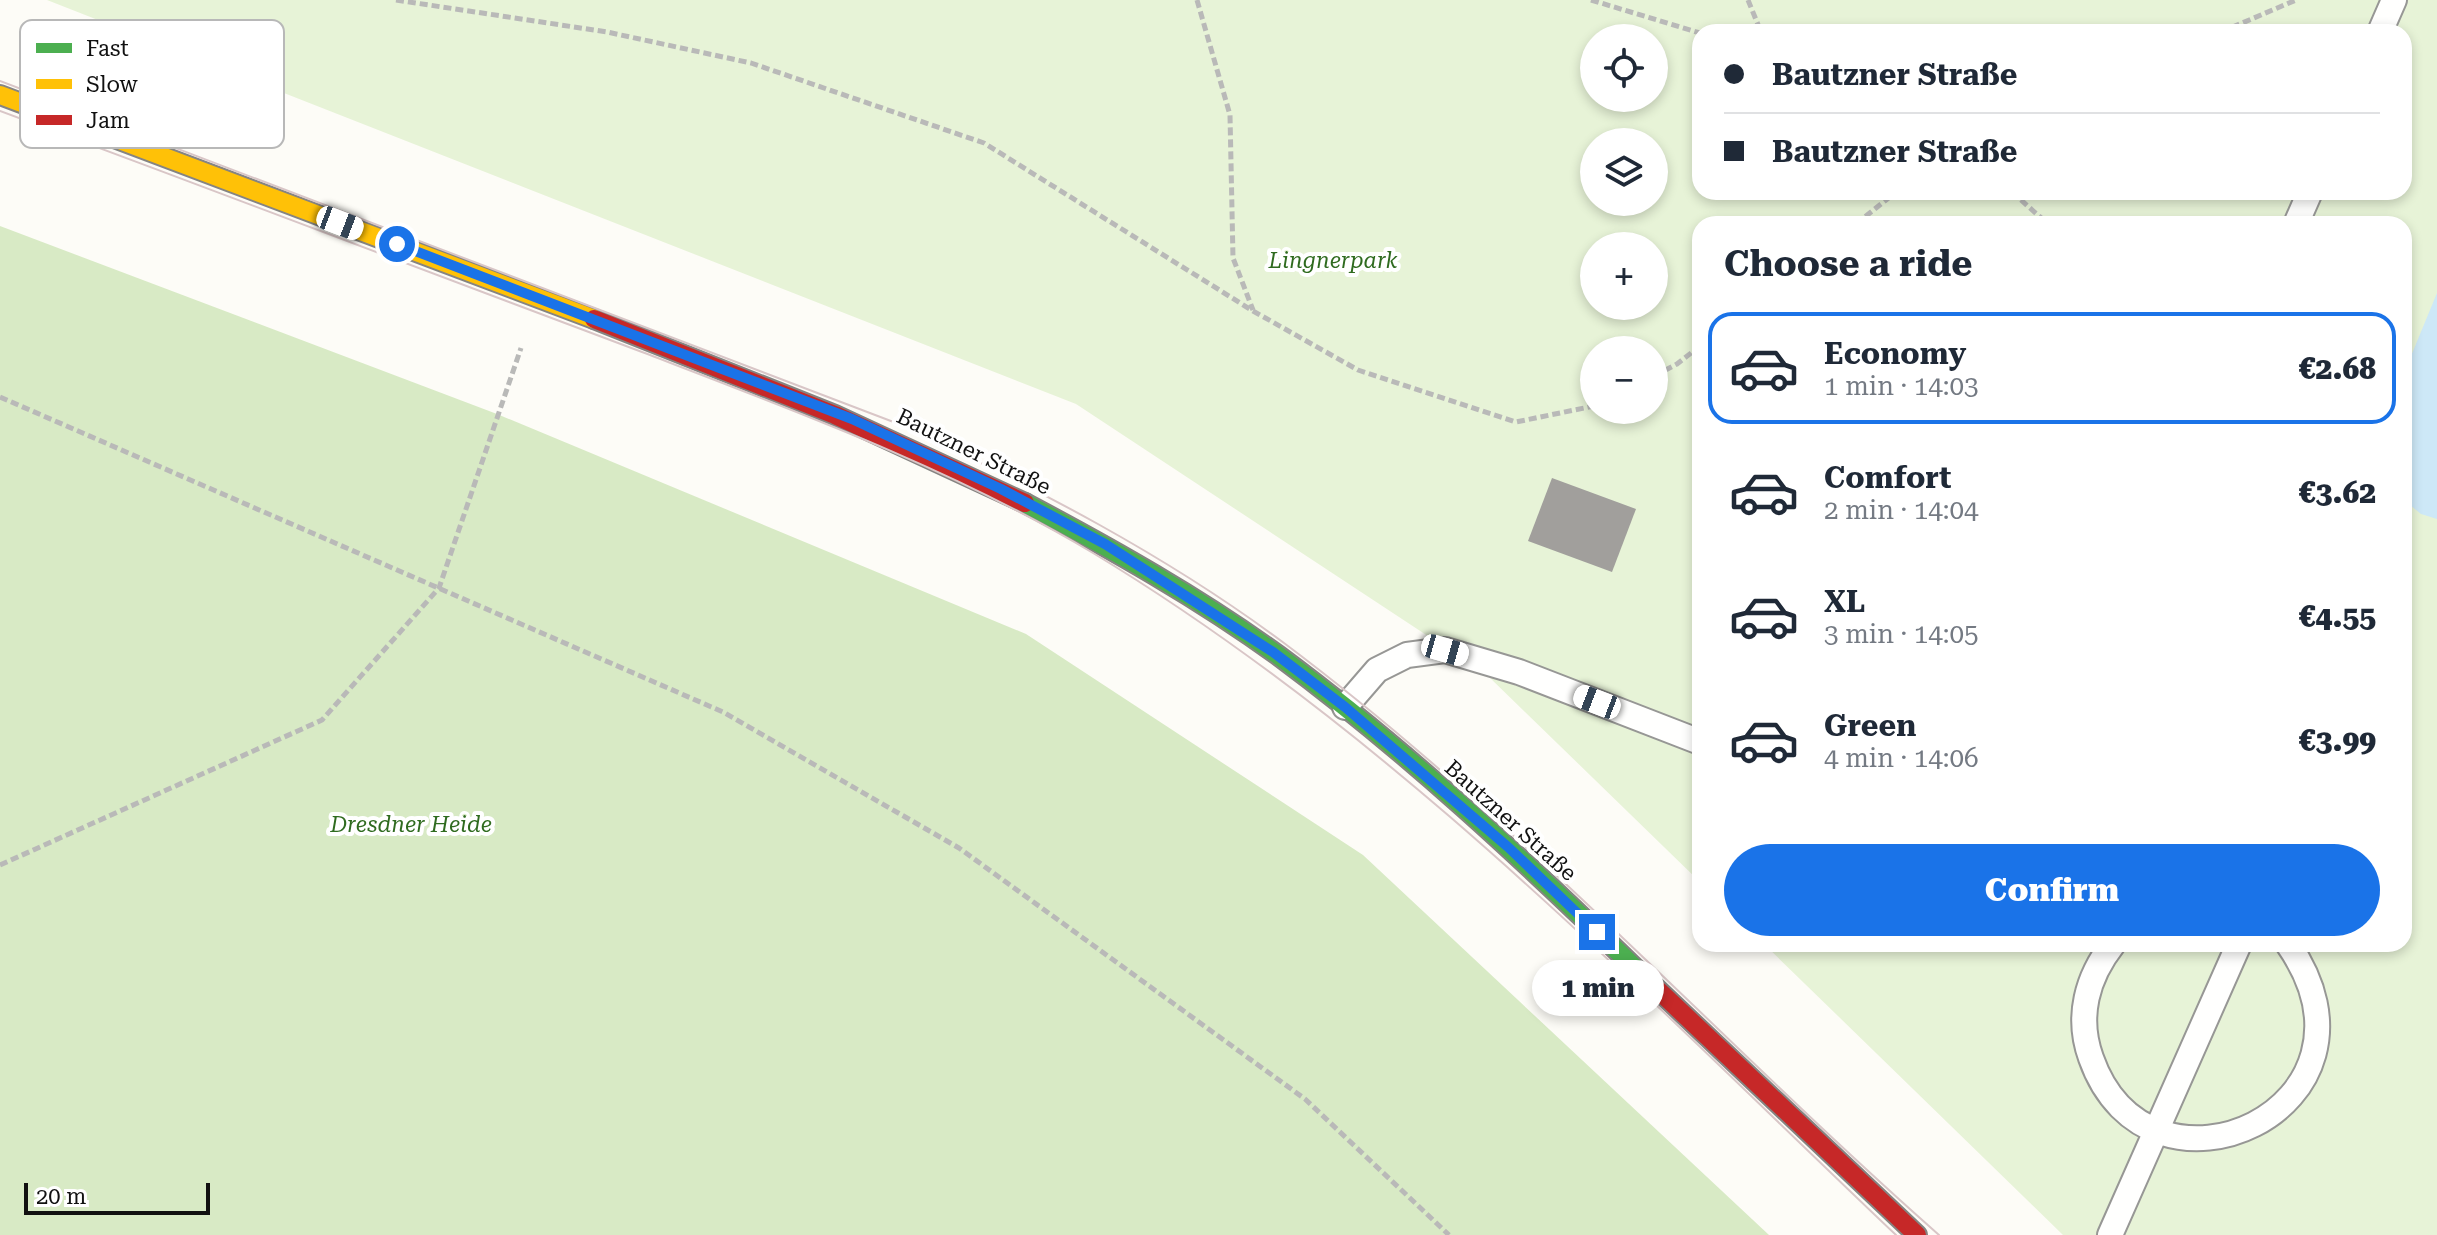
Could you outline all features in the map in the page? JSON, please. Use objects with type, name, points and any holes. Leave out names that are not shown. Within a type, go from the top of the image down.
[{"type":"main road","name":"Bautzner Straße","points":[[0,95],[20,103]]},
{"type":"main road","name":"Bautzner Straße","points":[[141,148],[852,419],[1001,489],[1105,544],[1273,652],[1345,707],[1508,847],[1917,1235]]},
{"type":"lane","points":[[2384,24],[2394,0]]},
{"type":"lane","points":[[1345,707],[1377,670],[1407,655],[1445,650],[1519,672],[1692,739]]},
{"type":"lane","points":[[2107,952],[2098,964],[2084,1002],[2085,1041],[2098,1079],[2123,1110],[2157,1131],[2197,1139],[2236,1134],[2272,1116],[2299,1087],[2316,1050],[2318,1010],[2307,971],[2294,952]]},
{"type":"lane","points":[[2110,1235],[2235,952]]},
{"type":"path","points":[[396,0],[607,32],[751,63],[984,143],[1253,311],[1358,370],[1516,422],[1580,409]]},
{"type":"path","points":[[1197,0],[1230,115],[1233,258],[1253,311]]},
{"type":"path","points":[[1591,0],[1692,31]]},
{"type":"path","points":[[1748,0],[1758,24]]},
{"type":"path","points":[[2240,24],[2296,0]]},
{"type":"path","points":[[1866,216],[1886,200]]},
{"type":"path","points":[[2021,200],[2039,216]]},
{"type":"path","points":[[0,865],[322,720],[439,588],[539,298]]},
{"type":"path","points":[[1668,369],[1692,352]]},
{"type":"path","points":[[0,397],[723,712],[959,848],[1305,1099],[1449,1235]]},
{"type":"green space","name":"Lingnerpark","points":[[47,0],[2437,0],[2437,1235],[2063,1235],[1772,952],[2412,952],[2412,216],[1692,216],[1692,874],[1487,675],[1076,404],[284,93],[284,20],[98,20]]},
{"type":"green space","name":"Dresdner Heide","points":[[0,226],[497,414],[1026,634],[1363,855],[1769,1235],[0,1235]]},
{"type":"water","points":[[2437,293],[2437,519],[2421,514],[2412,507],[2412,354]]},
{"type":"building","points":[[1552,478],[1636,509],[1612,572],[1528,541]]},
{"type":"tram line","points":[[0,81],[20,89]]},
{"type":"tram line","points":[[0,111],[20,118]]},
{"type":"tram line","points":[[99,148],[814,419],[984,494],[1093,553],[1204,625],[1310,703],[1413,785],[1610,961],[1896,1235]]},
{"type":"tram line","points":[[176,148],[904,426],[1051,499],[1147,552],[1284,643],[1371,711],[1455,783],[1939,1235]]},
{"type":"traffic: fast","points":[[1025,503],[1123,556],[1279,656],[1373,730],[1464,808],[1638,971]]},
{"type":"traffic: slow","points":[[0,95],[20,103]]},
{"type":"traffic: slow","points":[[141,148],[594,319]]},
{"type":"traffic: jam","points":[[594,319],[835,415],[1025,503]]},
{"type":"traffic: jam","points":[[1638,971],[1917,1235]]},
{"type":"route","points":[[397,244],[852,419],[1001,489],[1105,544],[1273,652],[1345,707],[1508,847],[1597,932]]}]
